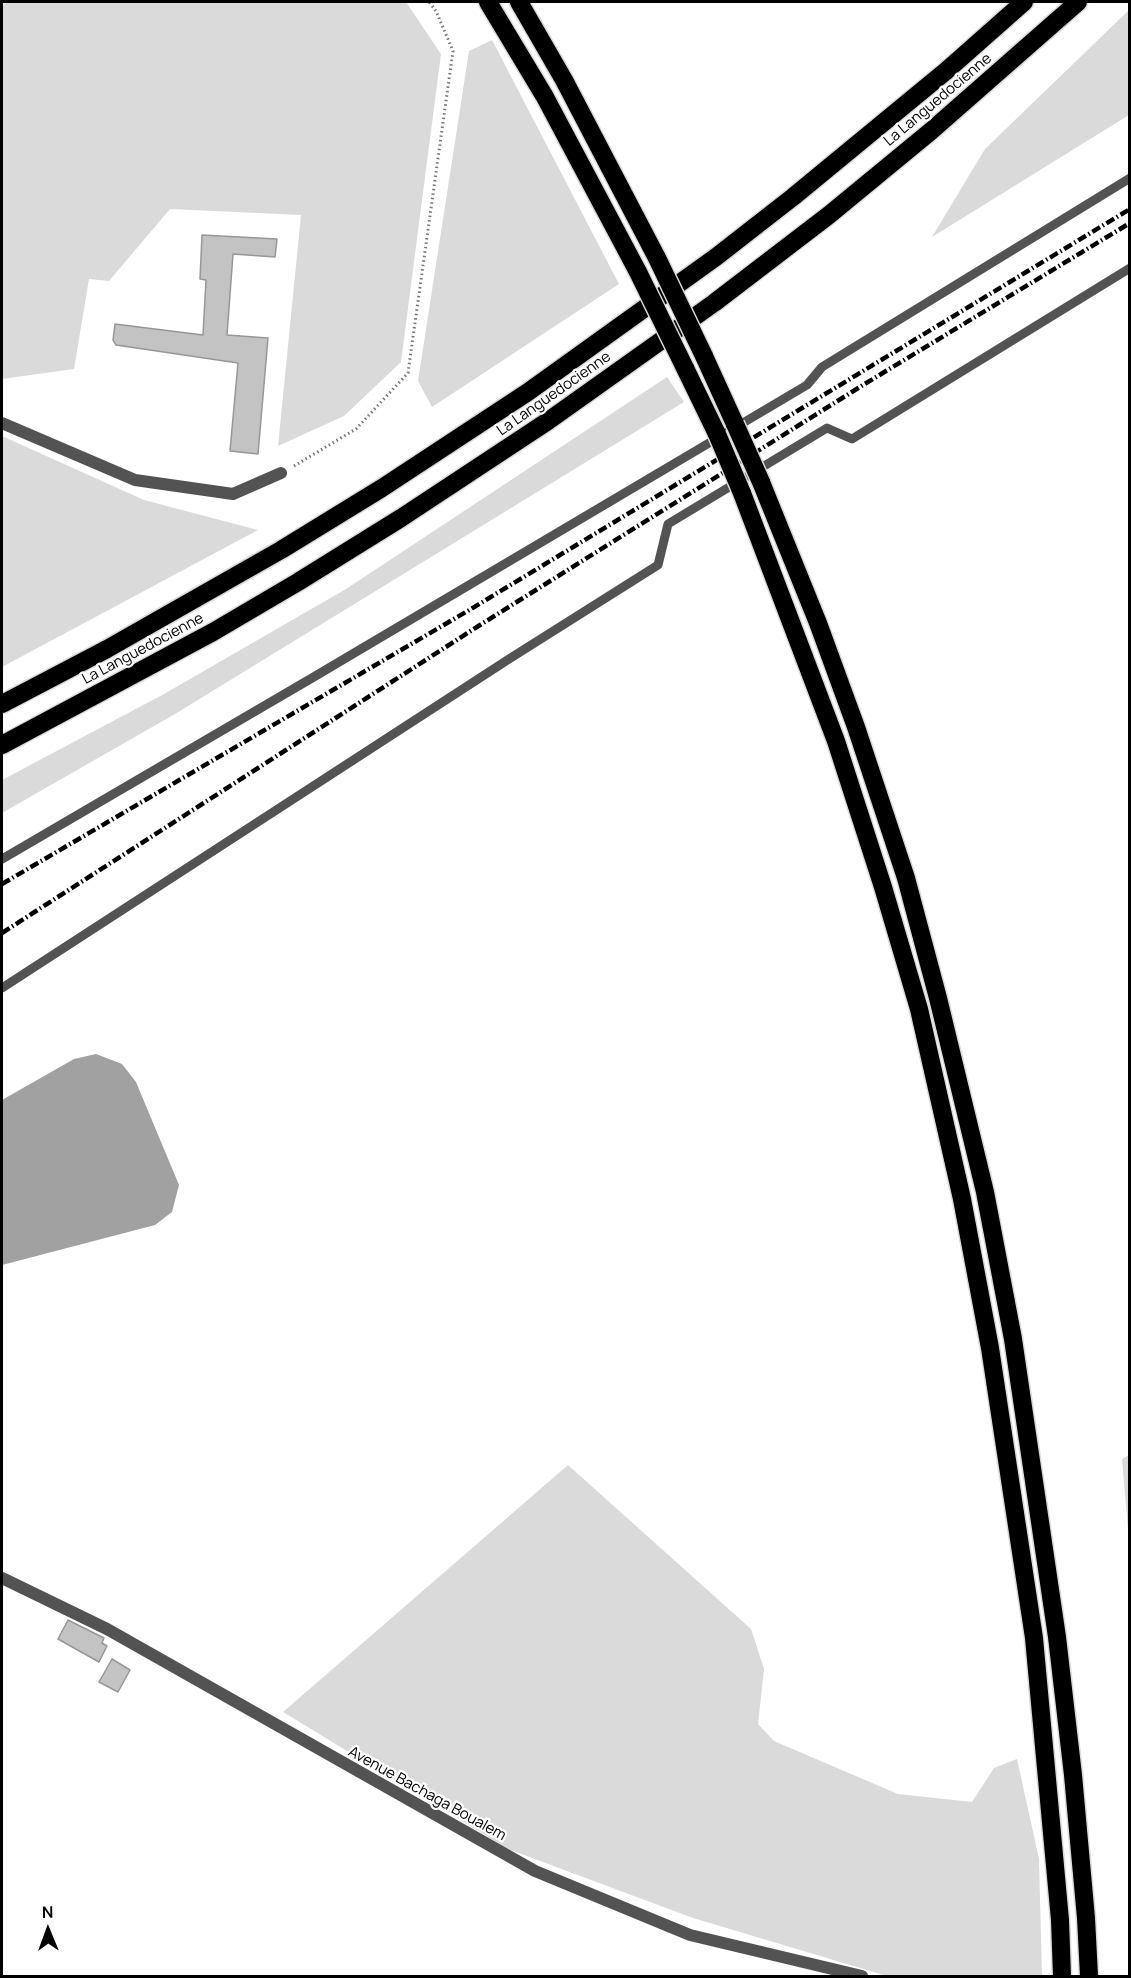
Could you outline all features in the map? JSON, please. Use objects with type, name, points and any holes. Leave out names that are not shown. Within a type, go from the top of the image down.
[{"type":"highway","points":[[488,2],[545,97],[638,272],[717,434],[742,493],[836,741],[919,1009],[962,1199],[990,1348],[1034,1638],[1060,1920],[1062,1977]]},
{"type":"highway","points":[[519,2],[564,81],[657,258],[761,482],[807,593],[856,727],[906,878],[985,1192],[1013,1338],[1058,1637],[1073,1775],[1089,1977]]},
{"type":"highway","name":"La Languedocienne","points":[[2,704],[116,644],[281,550],[382,488],[528,392],[716,257],[784,204],[936,79],[1024,2]]},
{"type":"highway","name":"La Languedocienne","points":[[2,745],[193,643],[298,582],[548,422],[714,303],[829,215],[931,131],[1078,2]]},
{"type":"street","points":[[2,423],[135,480],[233,494],[281,473]]},
{"type":"street","name":"Avenue Bachaga Boualem","points":[[2,1578],[107,1629],[535,1871],[690,1935],[862,1977]]},
{"type":"lane","points":[[2,859],[807,385],[822,367],[1130,178]]},
{"type":"lane","points":[[2,988],[658,564],[668,524],[827,428],[852,439],[1130,268]]},
{"type":"path","points":[[281,473],[356,429],[408,373],[453,51],[436,11],[429,2]]},
{"type":"shaded area","points":[[2,2],[406,2],[441,54],[401,362],[344,416],[278,446],[301,215],[170,209],[109,281],[89,279],[74,369],[2,379]]},
{"type":"shaded area","points":[[1129,10],[1129,115],[932,237],[985,149]]},
{"type":"shaded area","points":[[492,40],[619,284],[432,407],[418,381],[469,51]]},
{"type":"shaded area","points":[[667,377],[684,402],[175,714],[2,813],[2,780],[164,694],[346,589]]},
{"type":"shaded area","points":[[2,436],[144,500],[258,530],[2,667]]},
{"type":"shaded area","points":[[96,1054],[122,1064],[136,1082],[179,1185],[172,1212],[155,1225],[2,1265],[2,1100],[74,1059]]},
{"type":"shaded area","points":[[1129,1455],[1129,1541],[1122,1459]]},
{"type":"shaded area","points":[[568,1465],[751,1629],[764,1669],[758,1724],[774,1741],[898,1794],[972,1802],[994,1768],[1017,1759],[1039,1859],[1042,1976],[887,1976],[693,1918],[508,1849],[283,1712]]},
{"type":"building","points":[[202,235],[277,239],[275,257],[233,254],[227,335],[268,338],[258,454],[230,451],[238,363],[116,345],[113,340],[115,324],[203,335],[206,280],[200,279]]},
{"type":"building","points":[[68,1620],[104,1638],[102,1643],[107,1646],[99,1662],[58,1639]]},
{"type":"building","points":[[112,1659],[130,1670],[118,1692],[99,1682]]},
{"type":"railway","points":[[2,884],[471,609],[1130,209]]},
{"type":"railway","points":[[2,933],[480,625],[863,385],[1130,223]]}]
